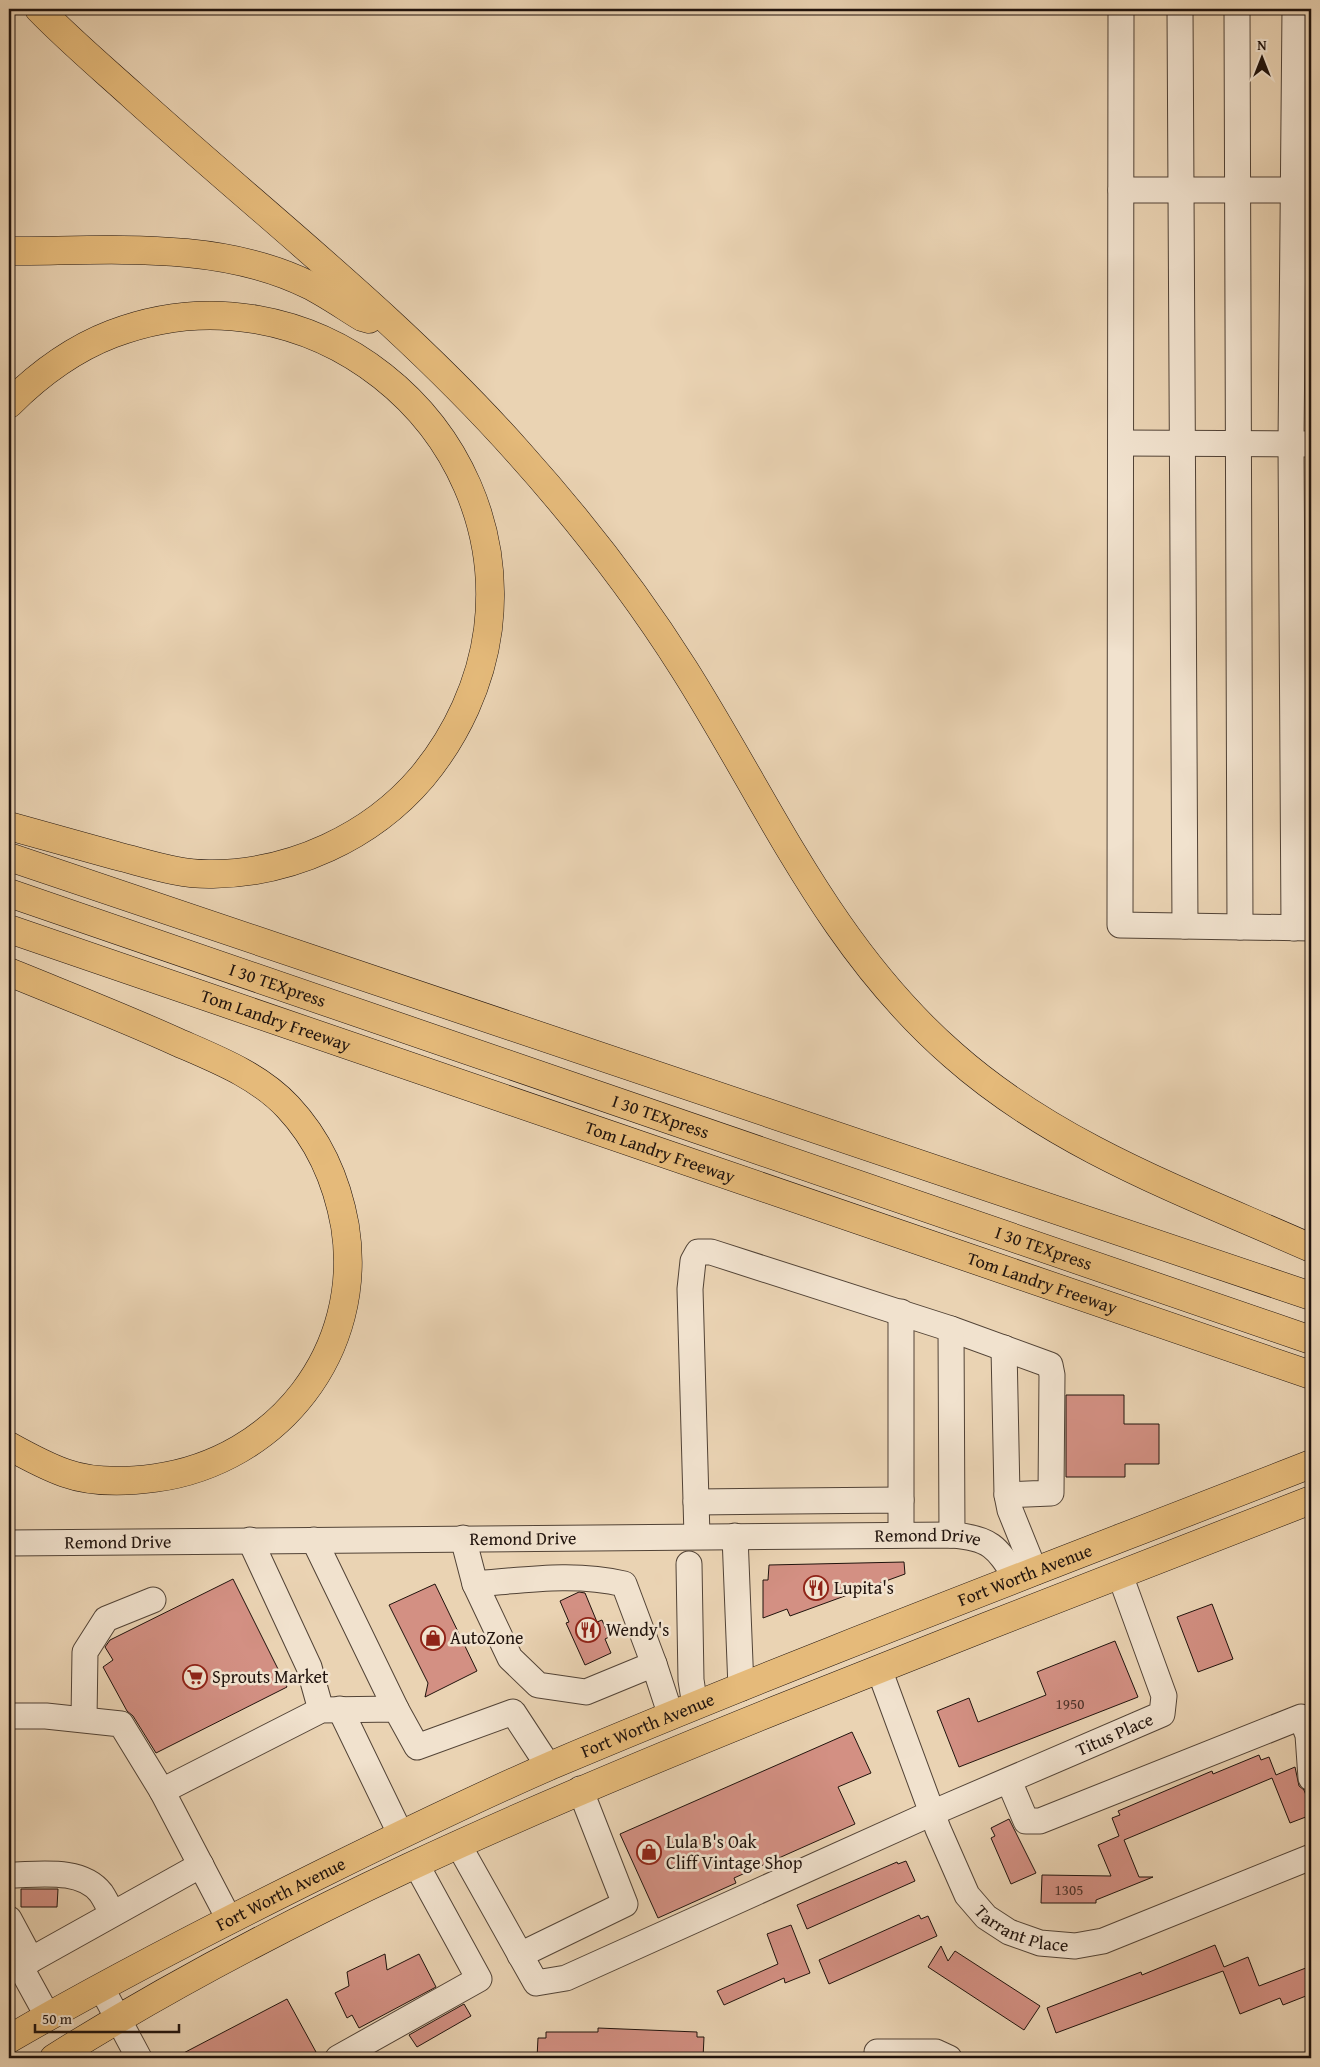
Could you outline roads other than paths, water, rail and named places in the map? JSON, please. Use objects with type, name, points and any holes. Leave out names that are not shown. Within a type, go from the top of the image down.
[{"type":"main road","points":[[39,9],[173,133],[392,324],[517,450],[606,557],[685,671],[812,889],[859,956],[903,1008],[953,1056],[999,1092],[1064,1135],[1141,1175],[1311,1248]]},
{"type":"main road","points":[[9,251],[143,251],[228,259],[270,270],[301,282],[362,317],[392,324]]},
{"type":"main road","points":[[9,404],[41,374],[77,352],[112,334],[152,323],[192,317],[234,317],[281,325],[328,342],[366,364],[402,392],[430,422],[454,457],[470,489],[482,526],[489,566],[490,605],[485,650],[473,691],[456,727],[435,761],[409,792],[378,818],[347,838],[313,855],[280,866],[246,872],[211,874],[174,871],[9,826]]},
{"type":"main road","points":[[9,857],[1311,1296]]},
{"type":"main road","name":"I 30 TEXpress","points":[[9,893],[1311,1340]]},
{"type":"main road","name":"Tom Landry Freeway","points":[[9,928],[1311,1375]]},
{"type":"main road","points":[[9,972],[225,1062],[262,1084],[288,1106],[310,1135],[328,1165],[340,1200],[347,1238],[348,1274],[344,1306],[334,1339],[319,1370],[298,1400],[272,1428],[243,1449],[206,1467],[173,1476],[120,1481],[66,1474],[30,1458],[9,1446]]},
{"type":"main road","name":"Fort Worth Avenue","points":[[9,2039],[101,1987],[229,1919],[401,1835],[549,1767],[866,1638],[1311,1464]]},
{"type":"main road","name":"Fort Worth Avenue","points":[[54,2058],[118,2018],[244,1948],[458,1844],[573,1792],[879,1669],[1311,1500]]},
{"type":"main road","points":[[1256,1522],[1311,1519]]},
{"type":"main road","points":[[1154,1526],[1166,1556]]},
{"type":"main road","points":[[1026,1576],[1029,1610]]},
{"type":"main road","points":[[866,1638],[879,1669]]},
{"type":"main road","points":[[549,1767],[573,1792]]},
{"type":"main road","points":[[401,1835],[416,1864]]},
{"type":"main road","points":[[229,1919],[244,1948]]},
{"type":"street","points":[[1121,9],[1120,925],[1302,928],[1302,190],[1295,9]]},
{"type":"street","points":[[1180,9],[1185,926]]},
{"type":"street","points":[[1237,9],[1240,927]]},
{"type":"street","points":[[1121,190],[1302,190]]},
{"type":"street","points":[[1120,443],[1301,444]]},
{"type":"street","points":[[698,1536],[690,1289],[693,1261],[698,1252],[711,1252],[901,1312],[1050,1365],[1052,1375],[1051,1493],[1046,1495],[1007,1495]]},
{"type":"street","points":[[901,1312],[901,1534]]},
{"type":"street","points":[[951,1329],[952,1535]]},
{"type":"street","points":[[1004,1348],[1007,1495],[1026,1576]]},
{"type":"street","points":[[696,1502],[901,1500]]},
{"type":"street","name":"Remond Drive","points":[[9,1543],[952,1535],[971,1536],[995,1546],[1026,1576]]},
{"type":"street","points":[[735,1536],[741,1688]]},
{"type":"street","points":[[463,1538],[475,1584],[510,1658],[538,1685],[586,1692],[654,1664]]},
{"type":"street","points":[[250,1540],[331,1710],[401,1835]]},
{"type":"street","points":[[314,1540],[417,1747],[513,1712],[538,1685]]},
{"type":"street","points":[[683,1711],[691,1680],[689,1564]]},
{"type":"street","name":"Titus Place","points":[[520,1955],[536,1983],[566,1978],[932,1813],[1162,1714],[1164,1696],[1120,1575]]},
{"type":"street","points":[[475,1584],[579,1577],[601,1578],[624,1584],[654,1664],[683,1711]]},
{"type":"street","points":[[84,1719],[85,1652],[106,1619],[153,1600]]},
{"type":"street","name":"Tarrant Place","points":[[879,1669],[932,1813],[967,1896],[986,1916],[1009,1932],[1040,1943],[1075,1946],[1103,1941],[1311,1857]]},
{"type":"street","points":[[162,1791],[331,1710],[396,1708]]},
{"type":"street","points":[[513,1712],[549,1767]]},
{"type":"street","points":[[1009,1781],[1026,1821],[1040,1821],[1306,1715],[1311,1778]]},
{"type":"street","points":[[9,1716],[84,1719],[121,1724],[162,1791],[229,1919]]},
{"type":"street","points":[[458,1844],[520,1955],[625,1904],[573,1792]]},
{"type":"street","points":[[338,2058],[480,1979],[416,1864]]},
{"type":"street","points":[[20,1966],[201,1865]]},
{"type":"street","points":[[9,1875],[66,1874],[83,1880],[100,1891],[112,1913]]},
{"type":"street","points":[[9,1920],[20,1966],[48,2016]]},
{"type":"street","points":[[101,1987],[139,2058]]},
{"type":"street","points":[[877,2052],[936,2052],[949,2058]]},
{"type":"place","name":"Lupita's","points":[[816,1588]]},
{"type":"place","name":"Wendy's","points":[[588,1630]]},
{"type":"place","name":"AutoZone","points":[[433,1638]]},
{"type":"place","name":"Sprouts Market","points":[[195,1677]]},
{"type":"place","name":"Lula B's Oak Cliff Vintage Shop","points":[[649,1852]]}]
